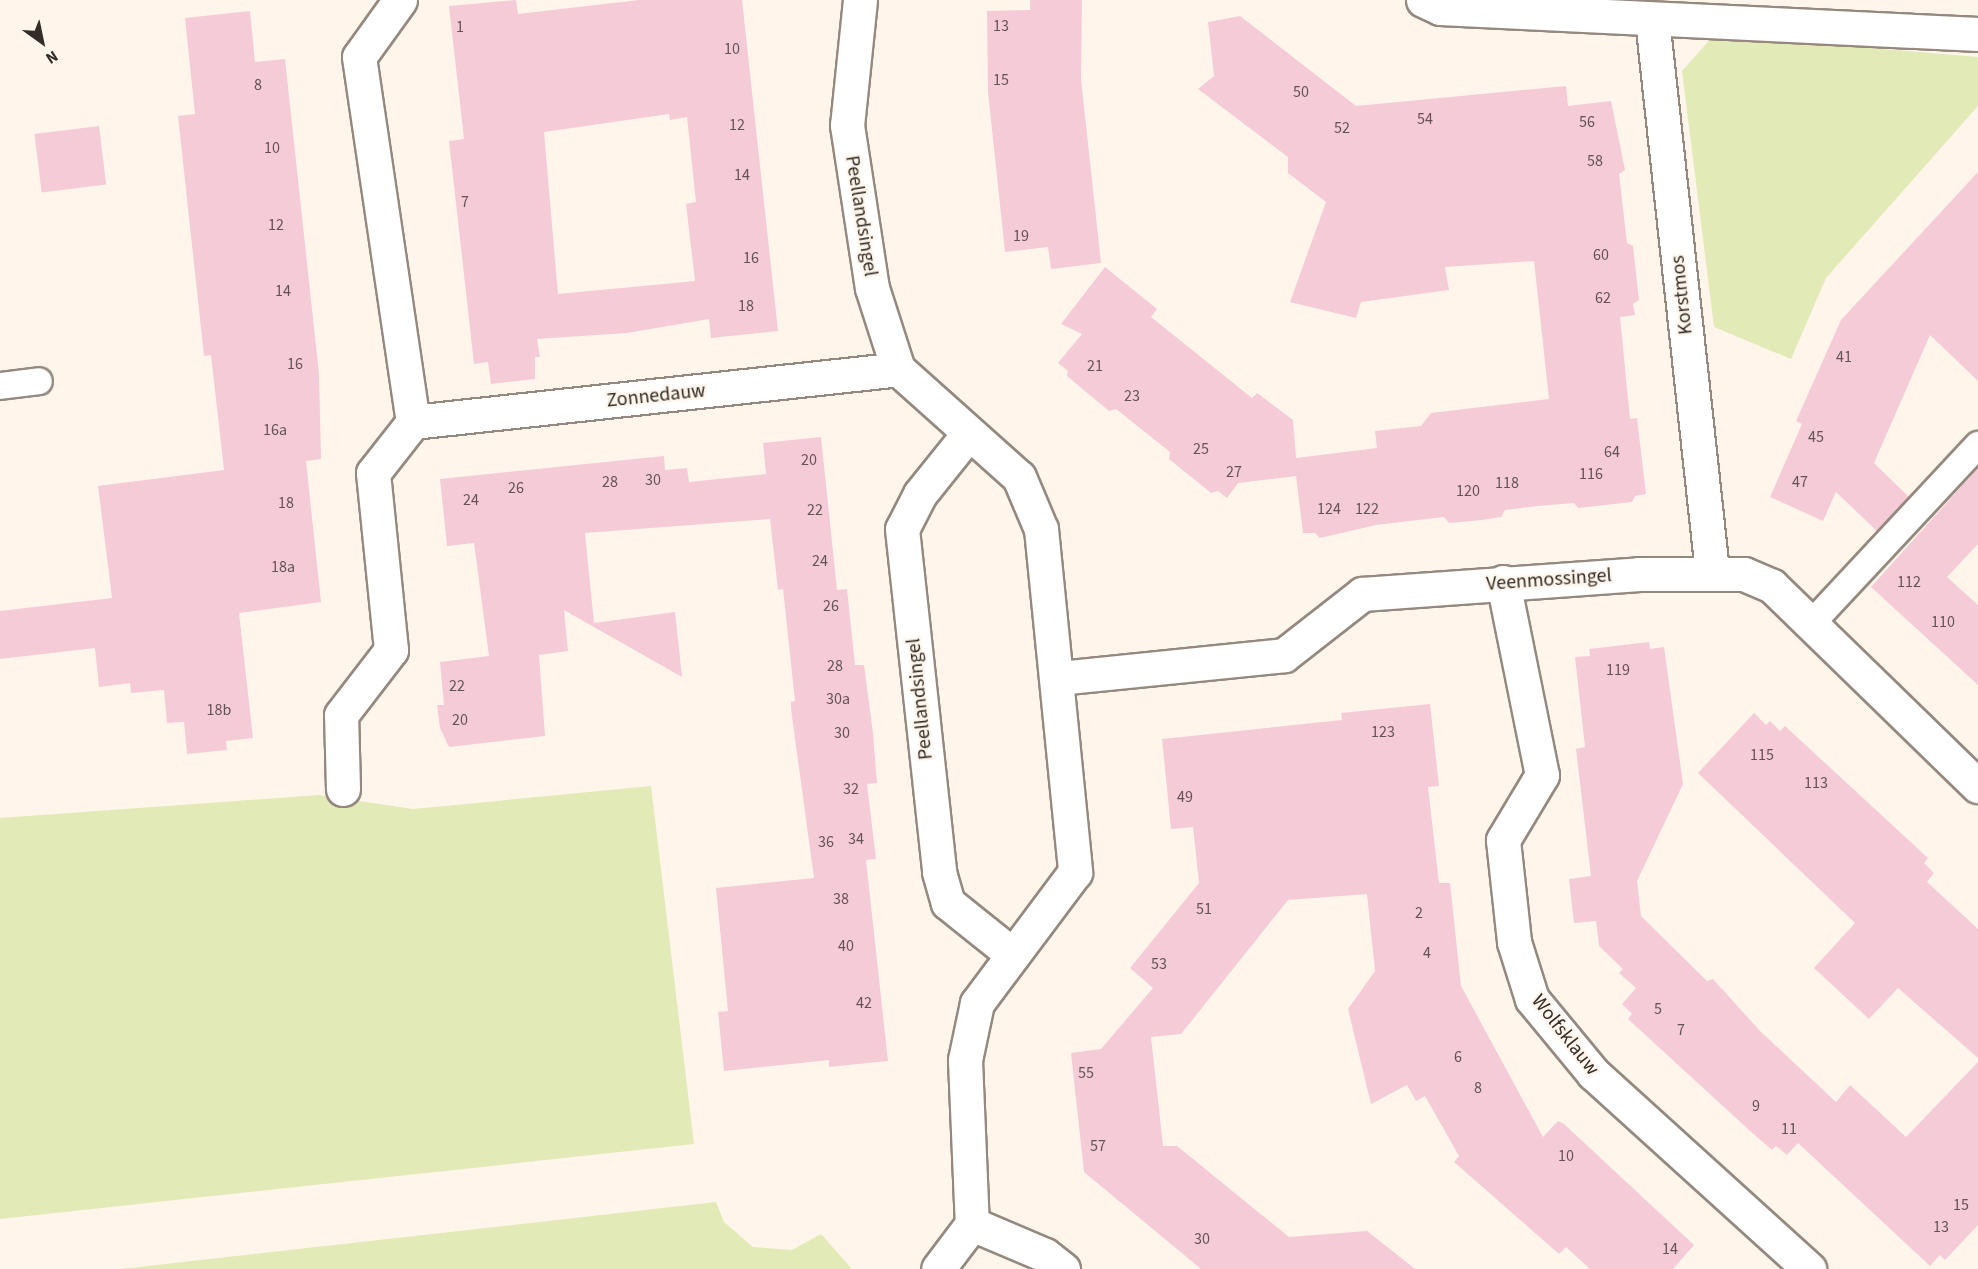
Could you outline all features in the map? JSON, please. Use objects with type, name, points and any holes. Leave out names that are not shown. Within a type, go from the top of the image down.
[{"type":"street","points":[[343,789],[341,715],[390,650],[373,473],[413,422],[359,57],[400,0]]},
{"type":"street","name":"Peellandsingel","points":[[860,0],[847,125],[872,288],[898,369]]},
{"type":"street","points":[[1423,0],[1440,8],[1652,19],[1853,12],[1978,34]]},
{"type":"street","name":"Korstmos","points":[[1652,19],[1712,572]]},
{"type":"street","points":[[898,369],[1020,477],[1041,529],[1059,678],[1075,872],[977,1003],[965,1060],[972,1224],[938,1269]]},
{"type":"street","name":"Zonnedauw","points":[[413,422],[898,369]]},
{"type":"street","name":"Peellandsingel","points":[[969,433],[920,494],[902,529],[939,872],[948,903],[1013,955]]},
{"type":"street","name":"Veenmossingel","points":[[1059,678],[1284,655],[1362,594],[1503,582],[1712,572],[1744,574],[1772,586],[1978,786]]},
{"type":"street","name":"Wolfsklauw","points":[[1503,582],[1542,775],[1503,840],[1514,942],[1532,999],[1593,1073],[1809,1269]]},
{"type":"street","points":[[972,1224],[1045,1255],[1063,1269]]},
{"type":"lane","points":[[0,386],[39,381]]},
{"type":"lane","points":[[1811,624],[1978,445]]},
{"type":"green space","points":[[1714,35],[1978,57],[1978,106],[1826,278],[1791,359],[1714,327],[1682,71]]},
{"type":"green space","points":[[651,786],[694,1144],[0,1219],[0,818],[319,795],[413,809]]},
{"type":"green space","points":[[716,1202],[724,1222],[753,1247],[792,1250],[821,1234],[852,1269],[121,1269]]},
{"type":"building","points":[[516,0],[518,14],[639,0],[742,0],[778,331],[711,338],[709,319],[627,333],[537,339],[540,357],[535,357],[535,379],[491,384],[488,362],[474,364],[449,141],[464,139],[449,6]],"holes":[[[669,114],[670,120],[687,117],[696,202],[686,204],[695,281],[558,294],[544,132]]]},
{"type":"building","points":[[1030,0],[1082,0],[1081,79],[1101,263],[1051,269],[1048,247],[1005,252],[988,92],[987,11],[1030,10]]},
{"type":"building","points":[[250,11],[255,62],[285,59],[319,374],[321,459],[306,461],[321,602],[239,613],[253,738],[226,741],[227,750],[187,754],[184,722],[167,723],[164,690],[131,693],[130,683],[99,687],[95,648],[0,659],[0,611],[112,598],[98,486],[224,470],[211,355],[204,356],[178,116],[195,114],[185,18]]},
{"type":"building","points":[[1240,16],[1356,106],[1566,86],[1568,106],[1611,101],[1625,170],[1619,174],[1627,243],[1633,246],[1639,300],[1633,304],[1635,315],[1620,317],[1630,419],[1637,418],[1646,494],[1635,496],[1632,502],[1578,508],[1574,503],[1537,506],[1505,510],[1501,517],[1482,520],[1449,523],[1444,517],[1376,525],[1320,538],[1315,533],[1303,533],[1296,476],[1238,483],[1227,498],[1218,491],[1211,493],[1169,459],[1170,452],[1116,409],[1109,411],[1067,376],[1068,371],[1058,363],[1082,334],[1061,324],[1105,267],[1157,309],[1151,317],[1252,398],[1257,393],[1293,420],[1296,458],[1377,448],[1375,431],[1421,426],[1431,413],[1549,399],[1534,261],[1445,267],[1449,290],[1361,302],[1356,318],[1290,302],[1326,202],[1288,173],[1288,157],[1198,89],[1214,76],[1208,22]]},
{"type":"building","points":[[99,126],[106,185],[42,192],[34,134]]},
{"type":"building","points":[[1978,172],[1978,381],[1930,335],[1874,463],[1909,497],[1877,531],[1836,492],[1823,521],[1770,497],[1802,424],[1796,421],[1841,320]]},
{"type":"building","points":[[821,437],[837,590],[847,589],[855,665],[864,665],[873,733],[877,783],[867,784],[876,859],[866,860],[888,1061],[829,1067],[829,1060],[724,1071],[718,1012],[728,1011],[716,888],[814,878],[791,709],[791,702],[795,701],[783,589],[778,590],[770,519],[585,533],[594,623],[675,612],[682,677],[564,610],[568,651],[539,655],[545,736],[449,747],[440,728],[437,705],[444,705],[440,662],[489,656],[474,543],[447,546],[440,479],[664,456],[665,470],[687,468],[689,482],[766,474],[763,443]]},
{"type":"building","points":[[1978,468],[1978,544],[1947,577],[1978,605],[1978,685],[1871,587]]},
{"type":"building","points":[[1649,642],[1650,649],[1664,647],[1683,784],[1637,881],[1641,916],[1707,981],[1713,979],[1760,1031],[1836,1102],[1850,1085],[1906,1137],[1978,1062],[1978,1225],[1945,1260],[1940,1255],[1930,1266],[1798,1143],[1787,1155],[1776,1146],[1772,1150],[1749,1130],[1628,1019],[1632,1014],[1622,1004],[1636,988],[1619,973],[1623,969],[1599,946],[1596,921],[1574,923],[1569,879],[1591,876],[1576,749],[1585,747],[1575,657],[1590,656],[1589,649]]},
{"type":"building","points":[[1430,704],[1439,786],[1428,787],[1439,883],[1450,883],[1461,986],[1543,1137],[1558,1121],[1564,1124],[1694,1245],[1673,1269],[1590,1269],[1566,1247],[1559,1254],[1454,1162],[1459,1156],[1425,1096],[1416,1101],[1407,1085],[1371,1104],[1348,1009],[1375,971],[1367,894],[1288,900],[1181,1034],[1151,1037],[1163,1146],[1177,1146],[1289,1237],[1367,1231],[1415,1269],[1201,1269],[1084,1172],[1071,1053],[1101,1049],[1153,988],[1130,968],[1199,883],[1193,827],[1171,829],[1162,739],[1342,720],[1341,713]]},
{"type":"building","points":[[1754,713],[1766,725],[1770,721],[1780,731],[1785,726],[1928,858],[1924,863],[1934,873],[1927,882],[1978,929],[1978,1058],[1898,988],[1869,1019],[1814,968],[1855,923],[1698,773]]}]
